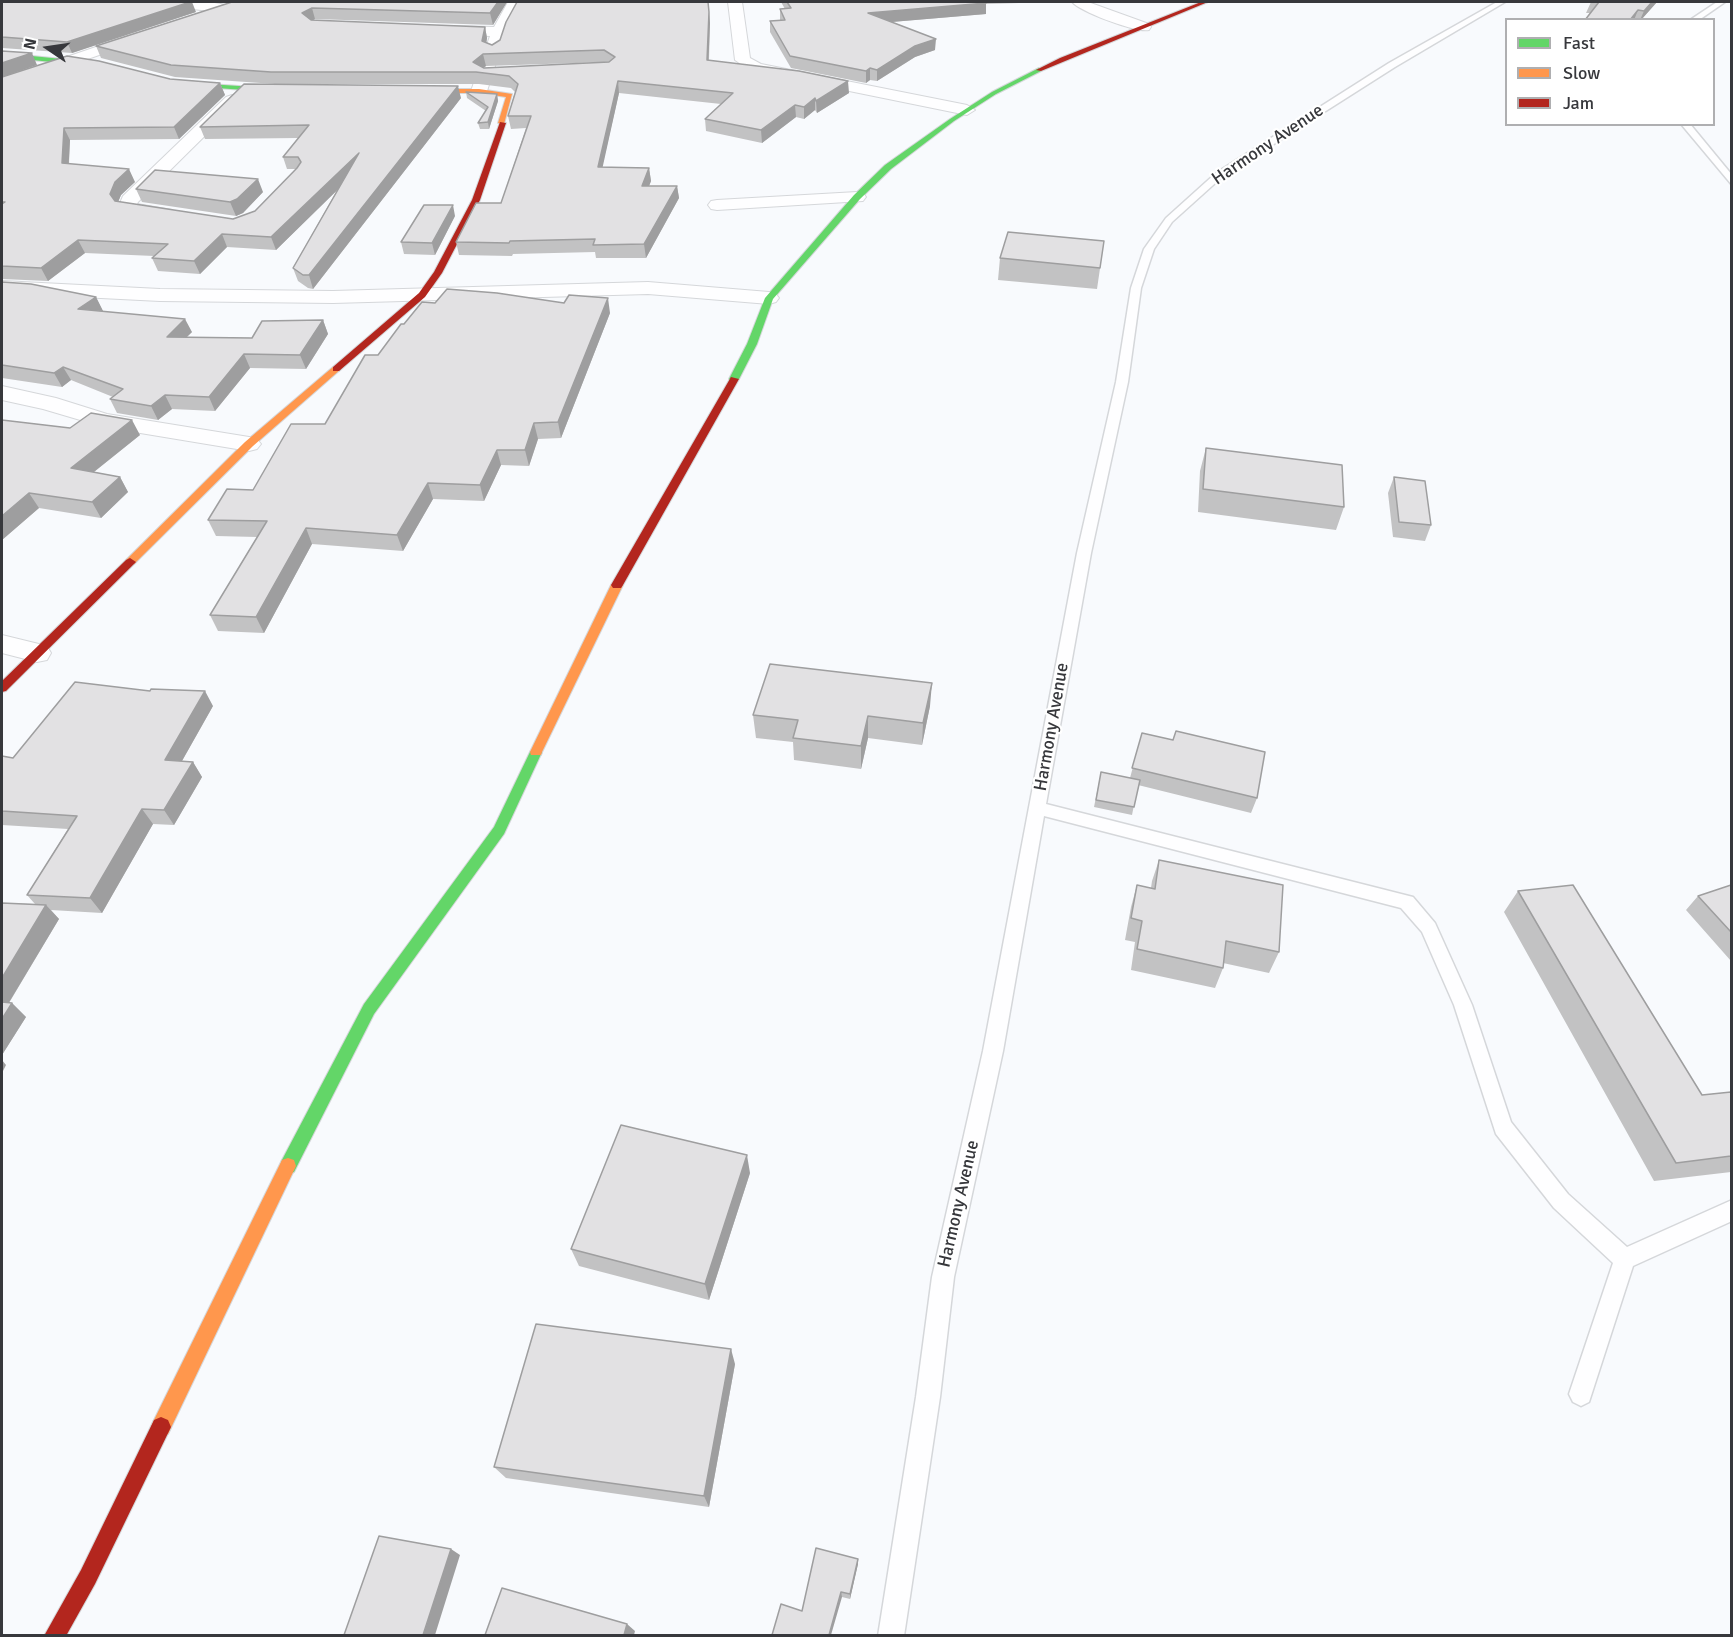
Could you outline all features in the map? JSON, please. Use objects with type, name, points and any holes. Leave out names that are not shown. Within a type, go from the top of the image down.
[{"type":"street","points":[[167,2],[232,7],[195,19]]},
{"type":"street","points":[[735,2],[743,60],[756,68],[967,110]]},
{"type":"street","points":[[1079,2],[1091,9],[1144,27]]},
{"type":"street","points":[[54,1635],[88,1577],[271,1199],[369,1009],[499,830],[604,608],[705,432],[752,344],[769,298],[857,197],[888,167],[967,110],[994,93],[1062,59],[1205,2]]},
{"type":"street","points":[[479,91],[491,73],[499,32],[517,4]]},
{"type":"street","points":[[430,29],[499,32]]},
{"type":"street","points":[[2,84],[152,32]]},
{"type":"street","points":[[2,55],[69,60],[117,69]]},
{"type":"street","points":[[163,81],[175,84],[299,91]]},
{"type":"street","points":[[180,216],[127,208],[129,200],[243,89]]},
{"type":"street","points":[[2,688],[249,444],[422,295],[441,273],[465,228],[510,95],[479,91],[407,91]]},
{"type":"street","points":[[717,205],[857,197]]},
{"type":"street","points":[[2,287],[160,295],[422,295],[648,288],[769,298]]},
{"type":"street","points":[[2,393],[48,403],[105,420],[249,444]]},
{"type":"street","points":[[2,644],[37,653]]},
{"type":"lane","name":"Harmony Avenue","points":[[891,1635],[928,1397],[943,1277],[993,1051],[1084,553],[1122,382],[1136,288],[1149,249],[1169,220],[1219,175],[1392,65],[1501,2]]},
{"type":"lane","points":[[1696,18],[1721,2]]},
{"type":"lane","points":[[1687,126],[1731,182]]},
{"type":"lane","points":[[1037,808],[1407,902],[1429,928],[1463,1005],[1503,1127],[1561,1201],[1625,1259]]},
{"type":"lane","points":[[1581,1394],[1625,1259],[1731,1210]]},
{"type":"building","points":[[2,2],[190,2],[67,42],[2,37]]},
{"type":"building","points":[[232,2],[498,2],[490,13],[312,8],[302,13],[311,20],[485,27],[482,41],[492,45],[500,40],[506,22],[517,2],[708,2],[707,60],[799,71],[848,81],[816,101],[815,98],[804,107],[795,105],[761,130],[705,119],[733,93],[618,81],[598,167],[649,168],[642,186],[677,186],[644,244],[593,245],[595,239],[510,241],[509,243],[456,242],[476,203],[501,203],[531,116],[508,116],[518,84],[509,76],[476,72],[271,72],[171,65],[96,46]],"holes":[[[604,50],[615,57],[609,62],[484,68],[473,62],[483,54]]]},
{"type":"building","points":[[787,2],[986,3],[868,13],[936,39],[915,46],[877,70],[870,68],[866,71],[790,56],[770,21],[785,20],[780,9],[791,8]]},
{"type":"building","points":[[1599,2],[1652,2],[1644,11],[1638,10],[1632,18],[1587,18]]},
{"type":"building","points":[[2,51],[32,53],[2,63]]},
{"type":"building","points":[[67,56],[99,61],[170,79],[220,83],[174,127],[64,128],[62,163],[129,169],[115,182],[110,194],[115,201],[233,219],[255,211],[297,168],[301,162],[298,157],[283,157],[309,125],[200,127],[244,84],[458,86],[309,275],[303,275],[293,268],[359,153],[271,237],[222,234],[194,261],[152,258],[168,244],[78,240],[41,268],[2,266],[2,204],[5,202],[2,202],[2,77]]},
{"type":"building","points":[[466,92],[497,94],[488,122],[478,123],[488,107]]},
{"type":"building","points":[[155,170],[258,179],[237,199],[230,202],[136,189]]},
{"type":"building","points":[[424,205],[453,205],[432,243],[401,242]]},
{"type":"building","points":[[1008,232],[1104,241],[1100,268],[1000,258]]},
{"type":"building","points":[[2,282],[31,284],[96,297],[78,309],[185,319],[167,337],[252,338],[262,321],[323,320],[300,355],[244,354],[209,397],[165,395],[151,406],[110,399],[123,389],[63,367],[54,373],[2,365]]},
{"type":"building","points":[[447,289],[497,293],[564,303],[569,295],[608,298],[558,422],[534,423],[525,450],[497,450],[480,485],[428,483],[397,535],[306,528],[256,617],[210,615],[267,521],[208,520],[227,489],[253,490],[291,424],[325,424],[365,355],[378,355],[401,324],[404,324],[422,302],[435,303]]},
{"type":"building","points":[[91,413],[132,420],[71,468],[120,477],[92,502],[29,493],[2,516],[2,420],[70,428]]},
{"type":"building","points":[[1206,448],[1342,465],[1344,507],[1203,489]]},
{"type":"building","points":[[1394,477],[1425,481],[1431,525],[1399,522]]},
{"type":"building","points":[[770,664],[932,683],[923,723],[868,716],[861,746],[793,738],[798,720],[753,715]]},
{"type":"building","points":[[75,682],[150,691],[151,689],[205,691],[165,760],[193,762],[164,810],[142,809],[90,898],[27,895],[77,816],[2,811],[2,756],[13,758]]},
{"type":"building","points":[[1176,731],[1265,752],[1257,798],[1132,768],[1142,733],[1173,740]]},
{"type":"building","points":[[1101,772],[1140,780],[1134,807],[1096,800]]},
{"type":"building","points":[[1159,860],[1283,885],[1279,952],[1226,941],[1223,968],[1137,949],[1142,921],[1131,918],[1137,885],[1155,889]]},
{"type":"building","points":[[1573,885],[1702,1095],[1731,1092],[1731,1156],[1676,1163],[1518,891]]},
{"type":"building","points":[[1731,885],[1731,932],[1698,896]]},
{"type":"building","points":[[2,903],[46,905],[2,978]]},
{"type":"building","points":[[2,1002],[12,1003],[2,1019]]},
{"type":"building","points":[[621,1125],[747,1155],[705,1284],[571,1249]]},
{"type":"building","points":[[536,1324],[731,1349],[704,1496],[494,1467]]},
{"type":"building","points":[[379,1536],[451,1549],[423,1635],[344,1635]]},
{"type":"building","points":[[816,1548],[858,1559],[850,1594],[841,1592],[829,1635],[772,1635],[781,1604],[802,1611]]},
{"type":"building","points":[[502,1588],[627,1624],[624,1635],[485,1635]]},
{"type":"traffic: fast","points":[[2,55],[102,65]]},
{"type":"traffic: fast","points":[[734,379],[752,344],[769,298],[857,197],[888,167],[952,120],[994,93],[1039,70]]},
{"type":"traffic: fast","points":[[178,84],[285,91]]},
{"type":"traffic: fast","points":[[288,1166],[369,1009],[499,830],[536,752]]},
{"type":"traffic: slow","points":[[415,91],[479,91],[510,95],[502,123]]},
{"type":"traffic: slow","points":[[130,562],[249,444],[336,369]]},
{"type":"traffic: slow","points":[[536,752],[617,585]]},
{"type":"traffic: slow","points":[[161,1427],[288,1166]]},
{"type":"traffic: jam","points":[[1039,70],[1205,2]]},
{"type":"traffic: jam","points":[[336,369],[422,295],[438,273],[476,200],[502,123]]},
{"type":"traffic: jam","points":[[617,585],[734,379]]},
{"type":"traffic: jam","points":[[2,688],[130,562]]},
{"type":"traffic: jam","points":[[54,1636],[88,1577],[161,1427]]}]
